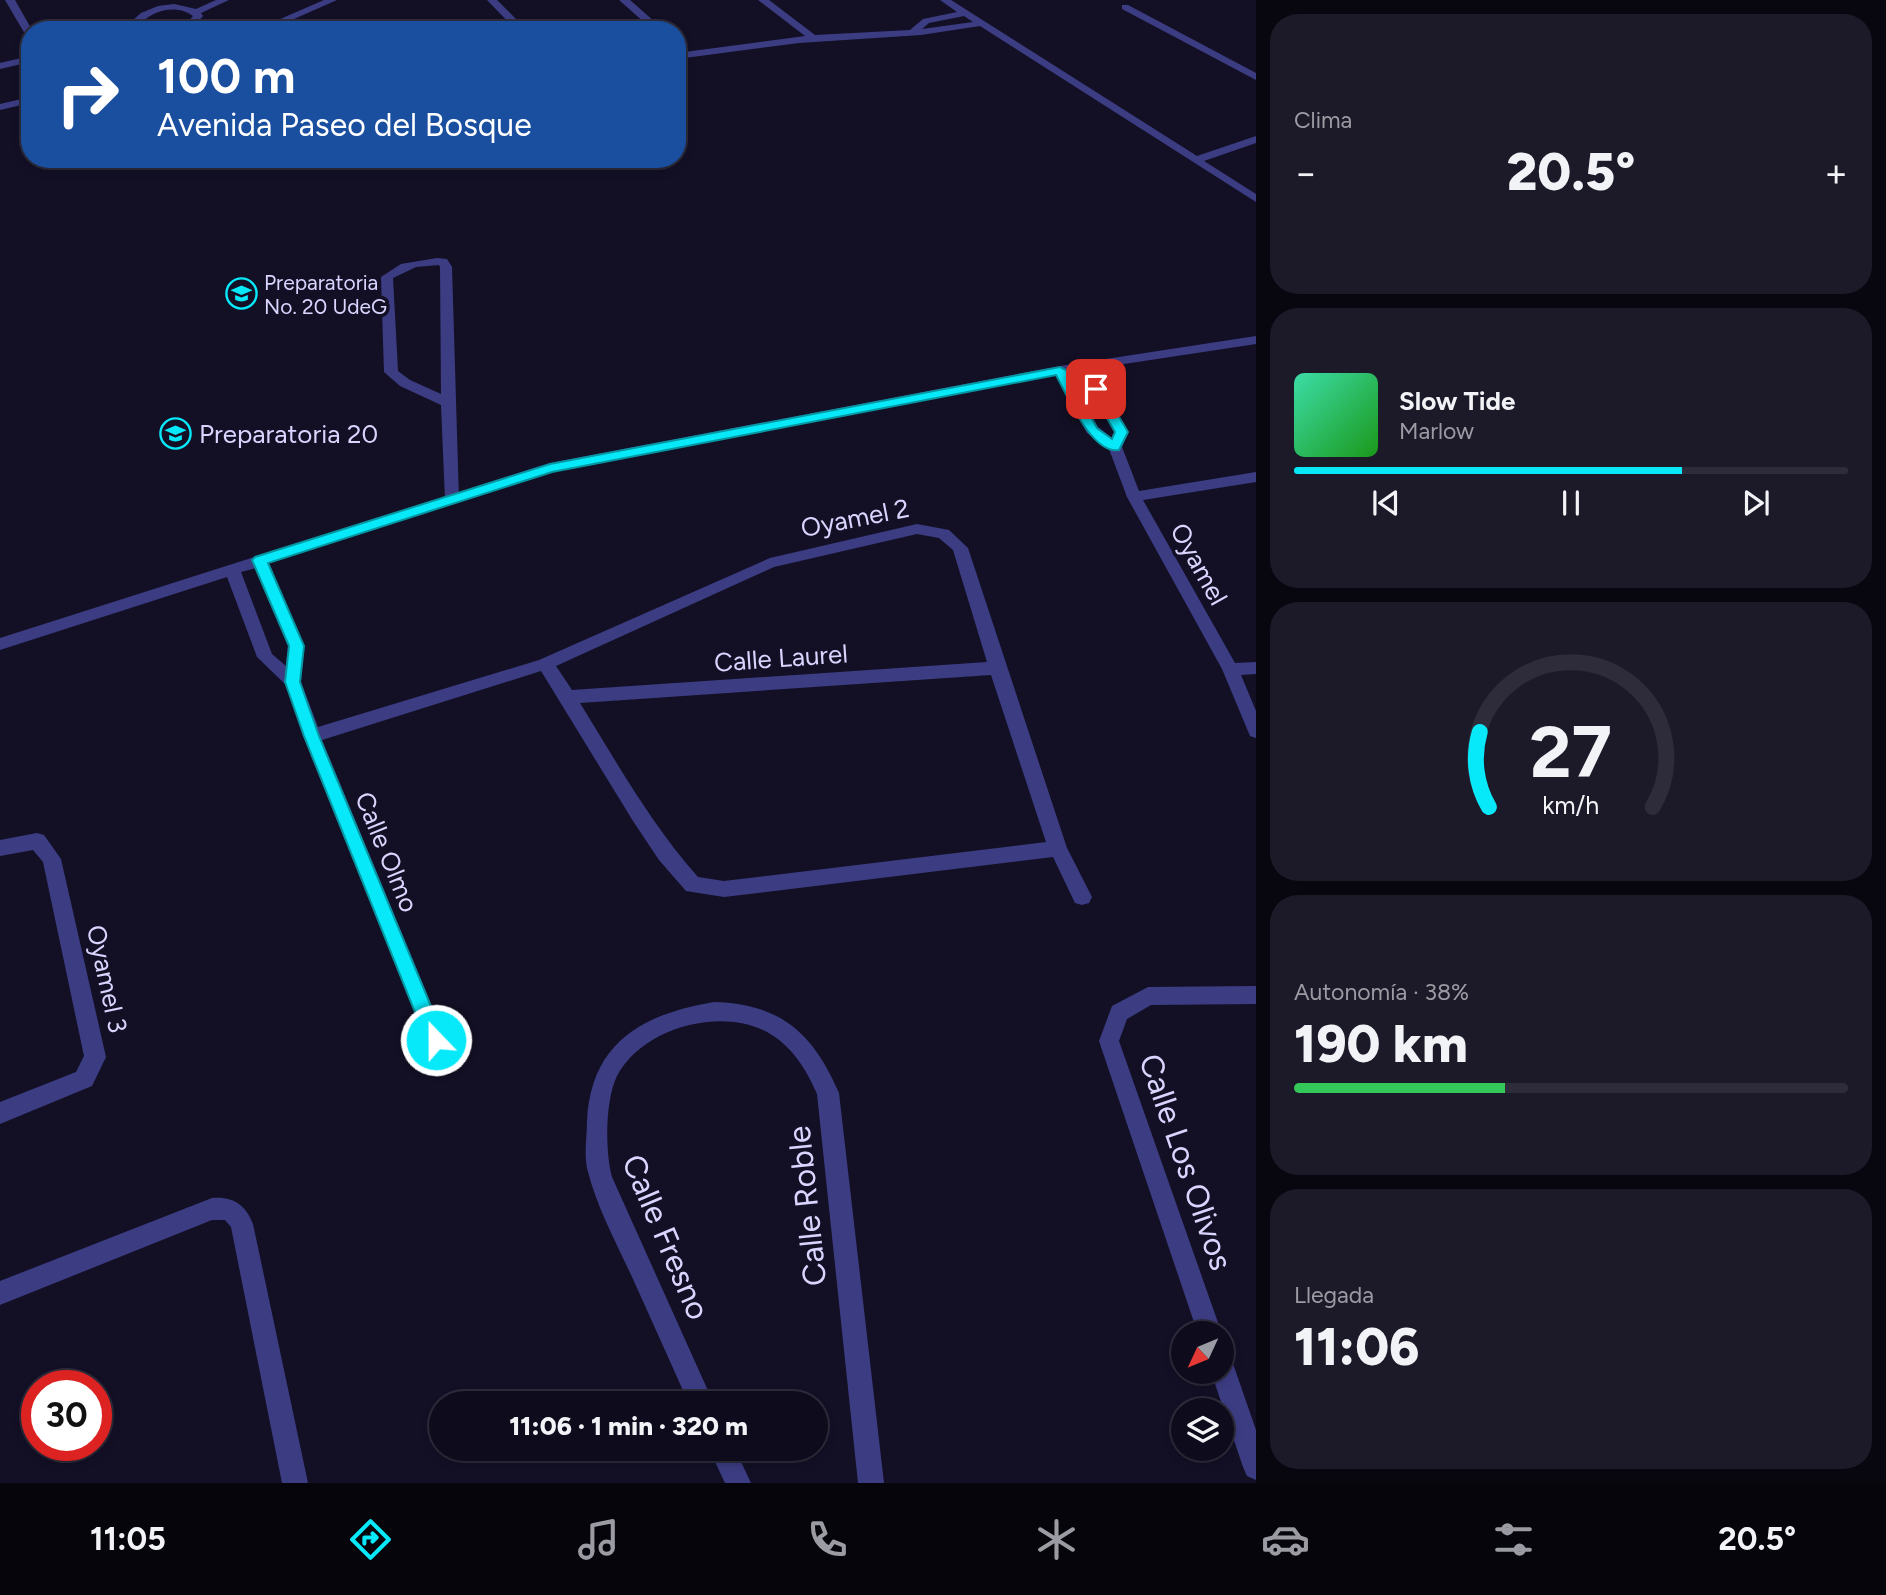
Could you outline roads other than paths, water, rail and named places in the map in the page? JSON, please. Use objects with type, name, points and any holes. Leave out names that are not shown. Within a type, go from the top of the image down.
[{"type":"street","points":[[10,0],[22,21]]},
{"type":"street","points":[[138,21],[154,4],[196,12],[224,0]]},
{"type":"street","points":[[282,21],[332,0]]},
{"type":"street","points":[[492,0],[513,21]]},
{"type":"street","points":[[624,0],[648,21]]},
{"type":"street","points":[[763,0],[813,38]]},
{"type":"street","points":[[949,2],[968,0]]},
{"type":"street","points":[[949,2],[1256,199]]},
{"type":"street","points":[[1125,7],[1256,77]]},
{"type":"street","points":[[196,12],[196,21]]},
{"type":"street","points":[[914,31],[926,21],[966,13]]},
{"type":"street","points":[[686,55],[813,38],[914,31],[943,32],[983,23]]},
{"type":"street","points":[[0,66],[21,61]]},
{"type":"street","points":[[0,107],[21,102]]},
{"type":"street","points":[[1197,160],[1256,139]]},
{"type":"street","points":[[449,402],[405,383],[391,372],[387,277],[395,270],[435,261],[443,262],[446,267],[452,499]]},
{"type":"street","points":[[0,644],[550,468],[1060,370],[1256,340]]},
{"type":"street","name":"Oyamel","points":[[1083,366],[1121,432],[1115,447]]},
{"type":"street","name":"Oyamel","points":[[1060,370],[1092,430],[1115,447],[1135,497],[1230,669],[1256,730]]},
{"type":"street","name":"Oyamel","points":[[1135,497],[1256,477]]},
{"type":"street","name":"Oyamel 2","points":[[312,736],[545,664],[770,563],[917,529],[944,534],[960,548],[1058,848],[1082,897]]},
{"type":"street","name":"Calle Olmo","points":[[260,560],[296,646],[293,682],[312,736],[436,1040]]},
{"type":"street","name":"Calle Olmo","points":[[232,569],[265,657],[293,682]]},
{"type":"street","points":[[545,664],[568,696],[639,816],[666,854],[693,885],[724,889],[1058,848]]},
{"type":"street","name":"Calle Laurel","points":[[568,696],[997,668]]},
{"type":"street","points":[[1230,669],[1256,668]]},
{"type":"street","name":"Oyamel 3","points":[[0,848],[37,841],[52,859],[96,1057],[84,1079],[56,1093],[0,1113]]},
{"type":"street","name":"Calle Los Olivos","points":[[1206,1321],[1109,1041],[1119,1013],[1148,996],[1256,995]]},
{"type":"street","name":"Calle Roble","points":[[694,1014],[716,1010],[739,1012],[760,1017],[781,1028],[802,1045],[818,1067],[828,1093],[871,1483]]},
{"type":"street","name":"Calle Fresno","points":[[694,1014],[652,1030],[633,1043],[613,1063],[602,1083],[597,1106],[596,1154],[611,1205],[696,1391]]},
{"type":"street","points":[[0,1293],[212,1209],[226,1207],[236,1213],[242,1224],[295,1483]]},
{"type":"street","points":[[1228,1384],[1256,1467]]},
{"type":"street","points":[[728,1461],[738,1483]]},
{"type":"place","name":"Preparatoria No. 20 UdeG","points":[[241,294]]},
{"type":"place","name":"Preparatoria 20","points":[[176,434]]}]
